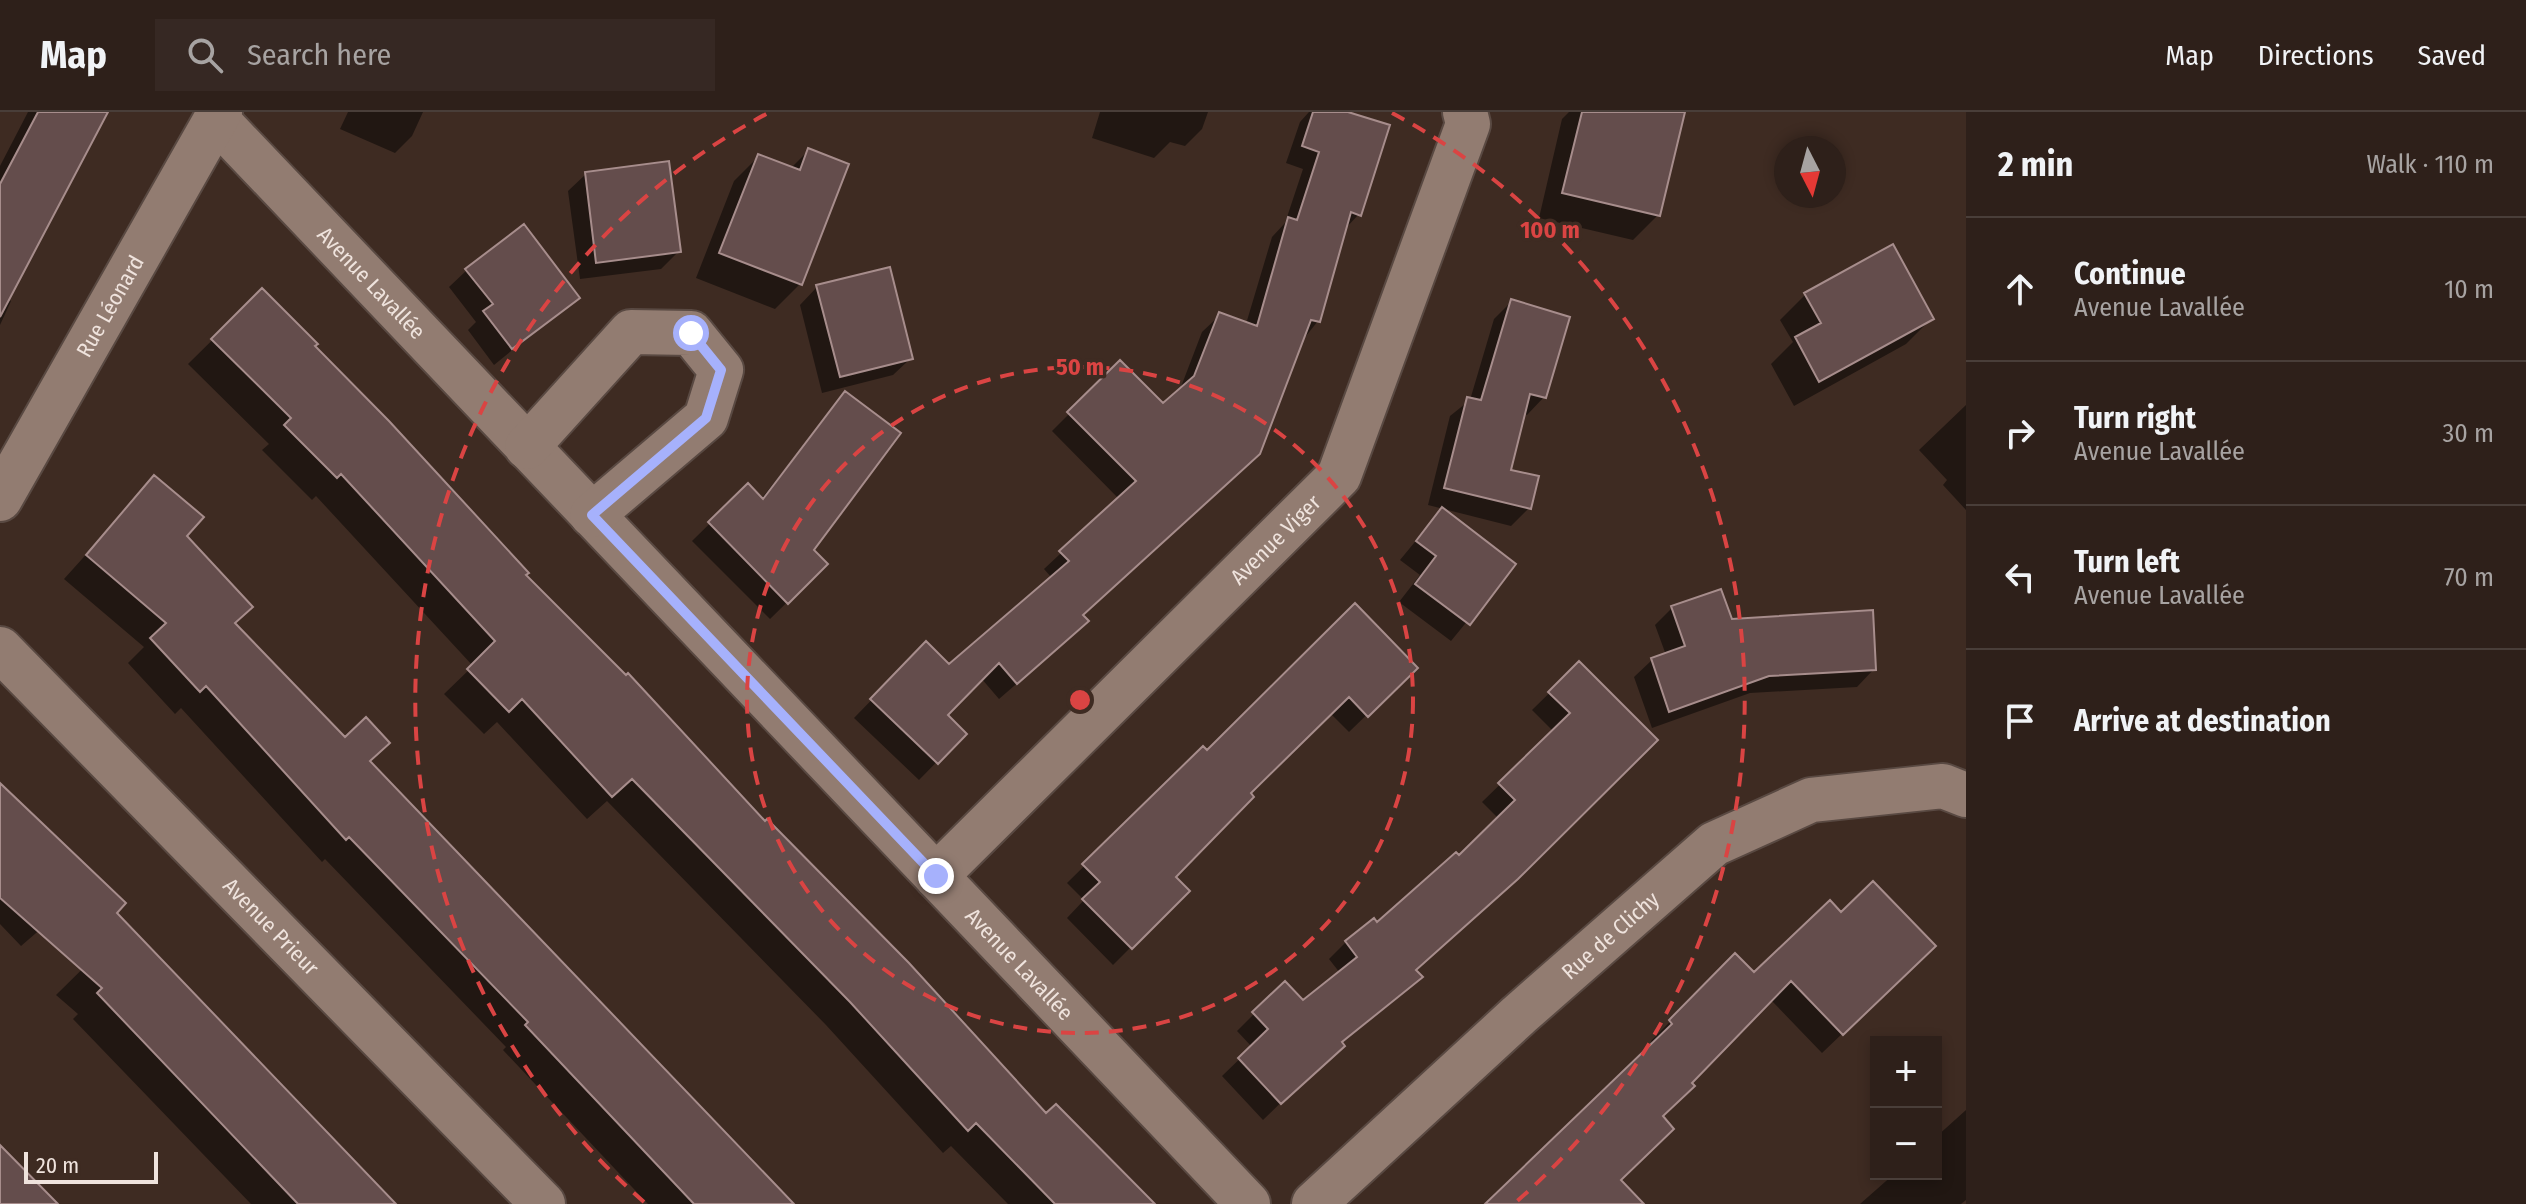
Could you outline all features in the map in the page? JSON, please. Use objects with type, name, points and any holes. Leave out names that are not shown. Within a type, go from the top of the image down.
[{"type":"street","name":"Avenue Viger","points":[[936,876],[1339,476],[1468,124],[1465,112]]},
{"type":"street","name":"Avenue Lavallée","points":[[218,116],[527,447],[1248,1204]]},
{"type":"street","name":"Rue Léonard","points":[[0,499],[218,116]]},
{"type":"street","points":[[527,447],[631,332],[691,333],[721,370],[706,418],[592,515]]},
{"type":"street","name":"Avenue Prieur","points":[[0,649],[543,1204]]},
{"type":"street","name":"Rue de Clichy","points":[[1314,1204],[1519,1015],[1714,844],[1811,800],[1943,786],[1966,795]]},
{"type":"building","points":[[38,112],[108,112],[0,317],[0,184]]},
{"type":"building","points":[[1313,112],[1348,112],[1390,125],[1361,216],[1351,212],[1320,322],[1311,320],[1260,454],[1083,615],[1089,621],[1017,684],[999,663],[948,715],[967,734],[938,764],[870,699],[926,641],[949,664],[1069,561],[1059,551],[1136,481],[1067,412],[1120,360],[1163,403],[1194,376],[1219,312],[1257,326],[1288,217],[1297,220],[1319,152],[1302,146]]},
{"type":"building","points":[[1582,112],[1685,112],[1660,216],[1562,193]]},
{"type":"building","points":[[808,148],[849,164],[802,285],[719,253],[758,154],[800,170]]},
{"type":"building","points":[[669,161],[681,252],[596,263],[585,172]]},
{"type":"building","points":[[524,224],[580,298],[512,349],[483,311],[493,304],[465,269]]},
{"type":"building","points":[[1893,244],[1934,319],[1819,382],[1795,337],[1821,323],[1804,293]]},
{"type":"building","points":[[890,267],[913,359],[840,377],[816,285]]},
{"type":"building","points":[[262,288],[318,344],[315,346],[529,573],[526,575],[626,675],[628,673],[765,821],[767,819],[909,963],[1046,1113],[1056,1104],[1155,1204],[1055,1204],[976,1123],[968,1131],[850,1002],[632,779],[612,797],[522,699],[509,712],[467,669],[495,641],[341,474],[337,478],[284,425],[291,418],[211,339]]},
{"type":"building","points":[[1511,299],[1570,317],[1546,398],[1530,394],[1511,470],[1539,476],[1531,509],[1444,488],[1467,397],[1481,400]]},
{"type":"building","points":[[845,391],[901,433],[814,550],[828,564],[788,604],[708,522],[748,483],[763,499]]},
{"type":"building","points":[[154,475],[204,517],[187,536],[253,607],[235,623],[345,737],[366,717],[390,743],[370,761],[794,1204],[694,1204],[525,1025],[528,1022],[349,837],[346,840],[206,686],[200,692],[150,638],[166,623],[86,555]]},
{"type":"building","points":[[1442,507],[1516,564],[1470,625],[1415,584],[1436,556],[1416,541]]},
{"type":"building","points":[[1721,589],[1732,619],[1873,610],[1876,670],[1769,676],[1669,712],[1651,658],[1685,646],[1671,606]]},
{"type":"building","points":[[1355,603],[1418,668],[1368,717],[1349,697],[1251,793],[1254,797],[1176,877],[1190,891],[1132,949],[1082,899],[1100,882],[1082,864],[1203,746],[1207,750]]},
{"type":"building","points":[[1579,661],[1658,740],[1518,879],[1416,970],[1423,977],[1342,1042],[1345,1046],[1281,1104],[1238,1058],[1268,1029],[1252,1012],[1285,981],[1303,1000],[1357,957],[1345,941],[1374,918],[1377,922],[1456,852],[1459,855],[1515,800],[1498,783],[1570,713],[1548,692]]},
{"type":"building","points":[[0,783],[126,903],[117,913],[396,1204],[298,1204],[97,993],[102,988],[0,898]]},
{"type":"building","points":[[1873,881],[1936,946],[1843,1035],[1791,981],[1692,1083],[1695,1086],[1663,1116],[1674,1129],[1621,1180],[1644,1204],[1485,1204],[1672,1024],[1669,1020],[1735,953],[1754,972],[1830,900],[1841,912]]},
{"type":"building","points":[[0,1145],[58,1204],[0,1204]]},
{"type":"route","points":[[691,333],[721,370],[706,418],[592,515],[936,876]]}]
